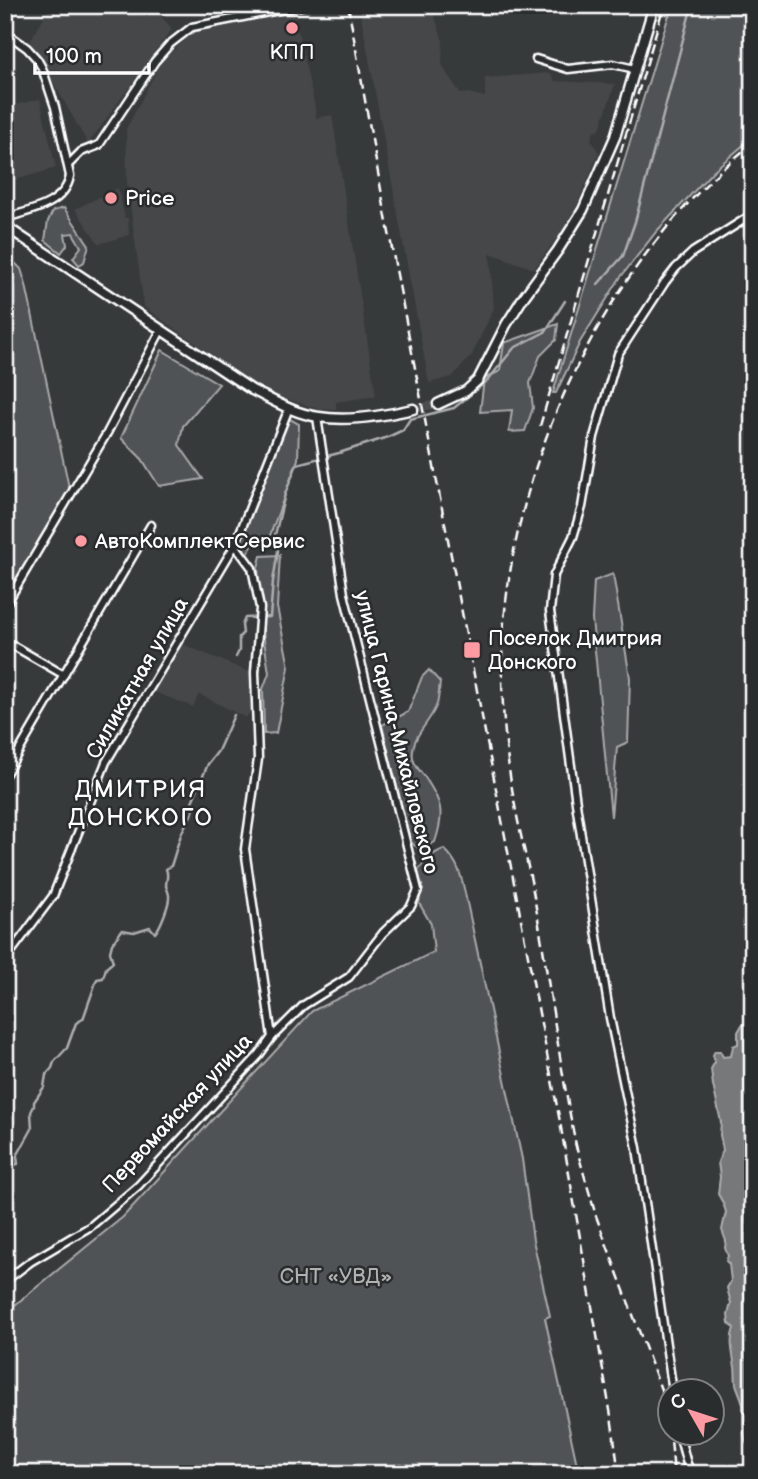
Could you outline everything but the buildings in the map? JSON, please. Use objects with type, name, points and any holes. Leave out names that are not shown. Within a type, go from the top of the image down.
[{"type":"street","points":[[68,165],[81,152],[99,145],[155,61],[170,44],[192,27],[305,5]]},
{"type":"street","points":[[438,404],[466,391],[478,380],[506,325],[583,210],[615,137],[654,5]]},
{"type":"street","points":[[5,32],[27,48],[42,68],[51,93],[70,176],[56,198],[42,206],[5,218]]},
{"type":"street","points":[[536,59],[568,69],[612,64],[635,69]]},
{"type":"street","points":[[671,1378],[637,1148],[610,1018],[585,862],[550,611],[554,575],[573,537],[582,507],[594,437],[618,354],[676,268],[693,252],[753,214]]},
{"type":"street","points":[[5,226],[252,390],[289,408],[317,417],[342,419],[413,409]]},
{"type":"street","points":[[5,606],[107,433],[160,330]]},
{"type":"street","name":"Силикатная улица","points":[[5,960],[53,896],[106,762],[235,545],[289,408]]},
{"type":"street","name":"улица Гарина-Михайловского","points":[[272,1037],[304,1005],[349,976],[383,933],[411,906],[418,890],[344,594],[317,417]]},
{"type":"street","points":[[5,775],[151,524]]},
{"type":"street","name":"Первомайская улица","points":[[5,1281],[30,1262],[91,1226],[138,1186],[272,1037],[245,849],[258,759],[255,672],[260,608],[252,568],[235,545]]},
{"type":"street","points":[[5,641],[64,675]]},
{"type":"street","points":[[683,1448],[692,1474]]},
{"type":"shaded area","points":[[51,5],[152,5],[172,29],[88,144],[30,41]]},
{"type":"shaded area","points":[[359,5],[431,5],[443,41],[442,64],[461,94],[485,97],[485,78],[550,73],[555,81],[615,84],[600,129],[594,131],[591,140],[599,153],[577,205],[560,234],[534,269],[490,253],[494,308],[472,355],[452,377],[429,383]]},
{"type":"shaded area","points":[[293,9],[316,118],[332,115],[376,396],[336,402],[336,409],[321,410],[265,392],[144,307],[127,182],[126,129],[161,62],[198,28]]},
{"type":"shaded area","points":[[40,99],[56,168],[5,183],[5,112],[14,105]]},
{"type":"shaded area","points":[[118,188],[125,218],[128,218],[129,235],[99,244],[75,209]]},
{"type":"shaded area","points":[[182,644],[252,673],[254,708],[246,718],[199,694],[193,707],[154,692]]},
{"type":"shaded area","points":[[753,1024],[753,1440],[747,1444],[743,1429],[743,1405],[736,1382],[732,1343],[734,1328],[729,1323],[728,1315],[731,1303],[727,1288],[731,1281],[722,1230],[726,1212],[718,1194],[718,1162],[723,1150],[721,1122],[711,1069],[715,1062],[715,1051],[720,1051],[723,1057],[731,1056],[733,1046],[738,1044],[738,1032],[742,1025]]},
{"type":"green space","points":[[672,5],[753,5],[753,137],[713,171],[656,232],[620,278],[580,342],[556,393],[553,393]]},
{"type":"green space","points":[[64,208],[89,245],[84,262],[79,265],[73,258],[81,247],[73,233],[65,234],[67,245],[61,253],[45,240],[48,221],[53,211]]},
{"type":"green space","points":[[10,258],[21,269],[26,285],[71,497],[5,610],[5,260]]},
{"type":"green space","points":[[558,324],[556,340],[540,356],[530,383],[533,408],[525,431],[509,432],[512,410],[480,412],[484,379],[500,371],[504,343]]},
{"type":"green space","points":[[162,350],[219,384],[183,426],[179,445],[203,479],[159,486],[142,459],[121,438]]},
{"type":"green space","points":[[288,418],[299,424],[298,459],[269,538],[255,540],[247,554],[240,542]]},
{"type":"green space","points":[[280,555],[277,607],[289,667],[276,733],[264,734],[263,689],[269,673],[258,568],[261,556]]},
{"type":"green space","points":[[613,574],[630,678],[628,742],[617,747],[611,817],[592,619],[594,581]]},
{"type":"green space","points":[[429,670],[440,682],[438,699],[434,711],[414,743],[413,758],[435,793],[441,815],[435,842],[421,849],[410,840],[382,725],[408,712],[422,677]]},
{"type":"green space","name":"СНТ «УВД»","points":[[444,849],[456,865],[465,891],[522,1159],[533,1240],[550,1316],[545,1318],[579,1474],[5,1474],[5,1313],[123,1217],[312,1011],[434,952],[431,924],[419,903],[422,886],[418,871],[429,858]]},
{"type":"waterway","points":[[598,284],[623,256],[635,222],[692,5]]},
{"type":"waterway","points":[[236,657],[245,618],[270,617],[278,551],[275,535],[285,494],[297,464],[388,437],[403,430],[410,419],[454,408],[487,381],[514,348],[545,332],[565,301]]},
{"type":"waterway","points":[[5,1176],[13,1165],[18,1164],[17,1156],[32,1129],[31,1112],[44,1087],[46,1075],[67,1048],[76,1023],[83,1019],[97,979],[103,978],[106,968],[113,962],[110,952],[112,944],[122,930],[134,932],[150,927],[155,933],[159,926],[169,899],[166,869],[171,866],[182,832],[193,812],[192,802],[208,764],[218,751],[234,715]]},
{"type":"tunnel","points":[[413,409],[438,404]]},
{"type":"railway","points":[[348,5],[385,212],[560,1122],[619,1474]]},
{"type":"railway","points":[[540,426],[664,5]]},
{"type":"railway","points":[[577,1150],[508,758],[502,669],[507,596],[520,523],[542,450],[571,379],[607,311],[650,249],[699,192],[753,143]]},
{"type":"railway","points":[[575,1143],[596,1216],[663,1395],[674,1474]]},
{"type":"place","name":"КПП","points":[[292,28]]},
{"type":"place","name":"Price","points":[[111,198]]},
{"type":"place","name":"АвтоКомплектСервис","points":[[81,541]]},
{"type":"place","name":"Поселок Дмитрия Донского","points":[[472,650]]},
{"type":"district","name":"ДМИТРИЯ ДОНСКОГО","points":[[141,803]]}]
